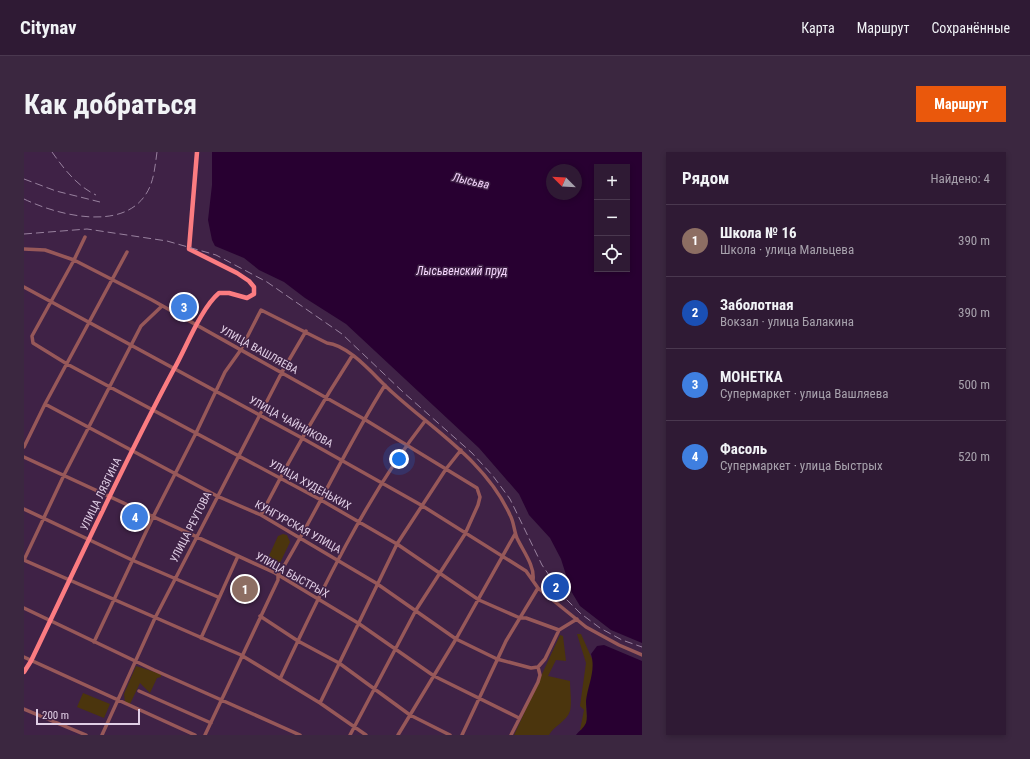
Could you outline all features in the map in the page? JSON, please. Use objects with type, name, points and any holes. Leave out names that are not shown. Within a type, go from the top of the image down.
[{"type":"main road","name":"УЛИЦА ЛЯЗГИНА","points":[[24,672],[31,661],[89,538],[153,409],[206,308],[219,293],[229,293],[247,298],[254,294],[255,289],[252,284],[242,276],[188,249],[197,152]]},
{"type":"street","points":[[50,302],[74,260],[85,237]]},
{"type":"street","name":"УЛИЦА ВАШЛЯЕВА","points":[[24,249],[44,250],[74,260],[162,306],[364,419],[477,488],[480,497],[478,505],[465,534]]},
{"type":"street","points":[[24,447],[45,404],[68,364],[127,252]]},
{"type":"street","name":"УЛИЦА ЧАЙНИКОВА","points":[[24,287],[175,368],[421,505],[526,571],[534,580],[538,588]]},
{"type":"street","name":"УЛИЦА ХУДЕНЬКИХ","points":[[50,302],[32,336],[33,343],[68,364],[153,409],[238,457],[280,477],[321,500],[397,544],[479,600],[520,618],[526,618],[559,630]]},
{"type":"street","points":[[162,306],[141,326],[88,427],[24,560],[69,581],[242,655],[320,703],[366,735]]},
{"type":"street","points":[[94,642],[132,560],[225,372],[240,351],[262,310],[327,343],[336,344],[461,450],[489,481],[511,516],[515,534],[534,573],[534,580]]},
{"type":"street","name":"УЛИЦА РЕУТОВА","points":[[102,735],[135,661],[175,578],[282,372],[306,331]]},
{"type":"street","points":[[262,515],[280,477],[302,438],[352,356]]},
{"type":"street","points":[[205,735],[278,580],[278,576],[301,538],[364,419],[385,385]]},
{"type":"street","name":"КУНГУРСКАЯ УЛИЦА","points":[[45,404],[217,496],[262,515],[376,583],[456,639],[497,659],[531,668],[538,667]]},
{"type":"street","points":[[280,679],[339,560],[406,445],[425,421]]},
{"type":"street","points":[[320,703],[376,583],[397,544],[421,505],[461,450]]},
{"type":"street","name":"УЛИЦА БЫСТРЫХ","points":[[24,457],[278,576],[358,622],[434,676],[519,718]]},
{"type":"street","points":[[24,509],[43,519],[89,538],[132,560],[218,597]]},
{"type":"street","points":[[350,735],[376,689],[416,610],[441,574],[465,534]]},
{"type":"street","points":[[398,735],[479,600],[515,534]]},
{"type":"street","points":[[201,638],[218,597],[238,556]]},
{"type":"street","points":[[462,735],[497,659],[538,588],[586,627],[619,645],[642,655]]},
{"type":"street","points":[[24,608],[135,661],[300,735]]},
{"type":"street","points":[[260,616],[298,641],[338,663],[410,715],[450,735]]},
{"type":"street","points":[[511,735],[538,682],[540,675],[538,667],[545,659],[559,630],[577,619]]},
{"type":"street","points":[[24,657],[195,735]]},
{"type":"street","points":[[139,691],[211,723]]},
{"type":"street","points":[[24,709],[86,735]]},
{"type":"shaded area","points":[[283,534],[287,535],[290,542],[280,563],[273,564],[268,558],[278,536]]},
{"type":"shaded area","points":[[577,634],[581,634],[593,661],[593,678],[586,700],[587,721],[583,730],[580,730],[584,710],[580,706],[586,663]]},
{"type":"shaded area","points":[[560,635],[563,636],[566,661],[556,660],[548,676],[570,681],[570,711],[563,721],[549,735],[514,735]]},
{"type":"shaded area","points":[[136,666],[161,674],[161,677],[157,678],[150,693],[140,683],[130,704],[125,702],[124,694]]},
{"type":"shaded area","points":[[83,693],[110,704],[104,718],[77,707]]},
{"type":"water","name":"Лысьвенский пруд","points":[[212,152],[642,152],[642,643],[611,630],[580,606],[571,591],[561,559],[550,538],[529,515],[519,494],[479,448],[346,324],[305,298],[284,282],[259,270],[244,258],[215,246],[212,240],[208,220],[212,185]]},
{"type":"water","points":[[604,645],[642,661],[642,735],[576,735],[584,727],[587,720],[586,701],[593,666],[591,654],[597,646]]},
{"type":"railway","points":[[52,152],[66,171],[77,182],[96,195]]},
{"type":"railway","points":[[24,199],[54,210],[88,217],[121,213],[135,206],[149,189],[155,168],[157,152]]},
{"type":"railway","points":[[24,179],[56,191],[100,202]]},
{"type":"railway","points":[[24,234],[87,229],[167,241],[216,255],[267,282],[342,334],[403,392],[472,453],[493,476],[510,499],[542,565],[565,598],[580,613],[600,628],[622,640],[642,647]]},
{"type":"place","name":"МОНЕТКА","points":[[184,307]]},
{"type":"place","name":"Фасоль","points":[[135,517]]},
{"type":"place","name":"Заболотная","points":[[556,587]]},
{"type":"place","name":"Школа № 16","points":[[245,589]]},
{"type":"water label","name":"Лысьва","points":[[471,181]]}]
